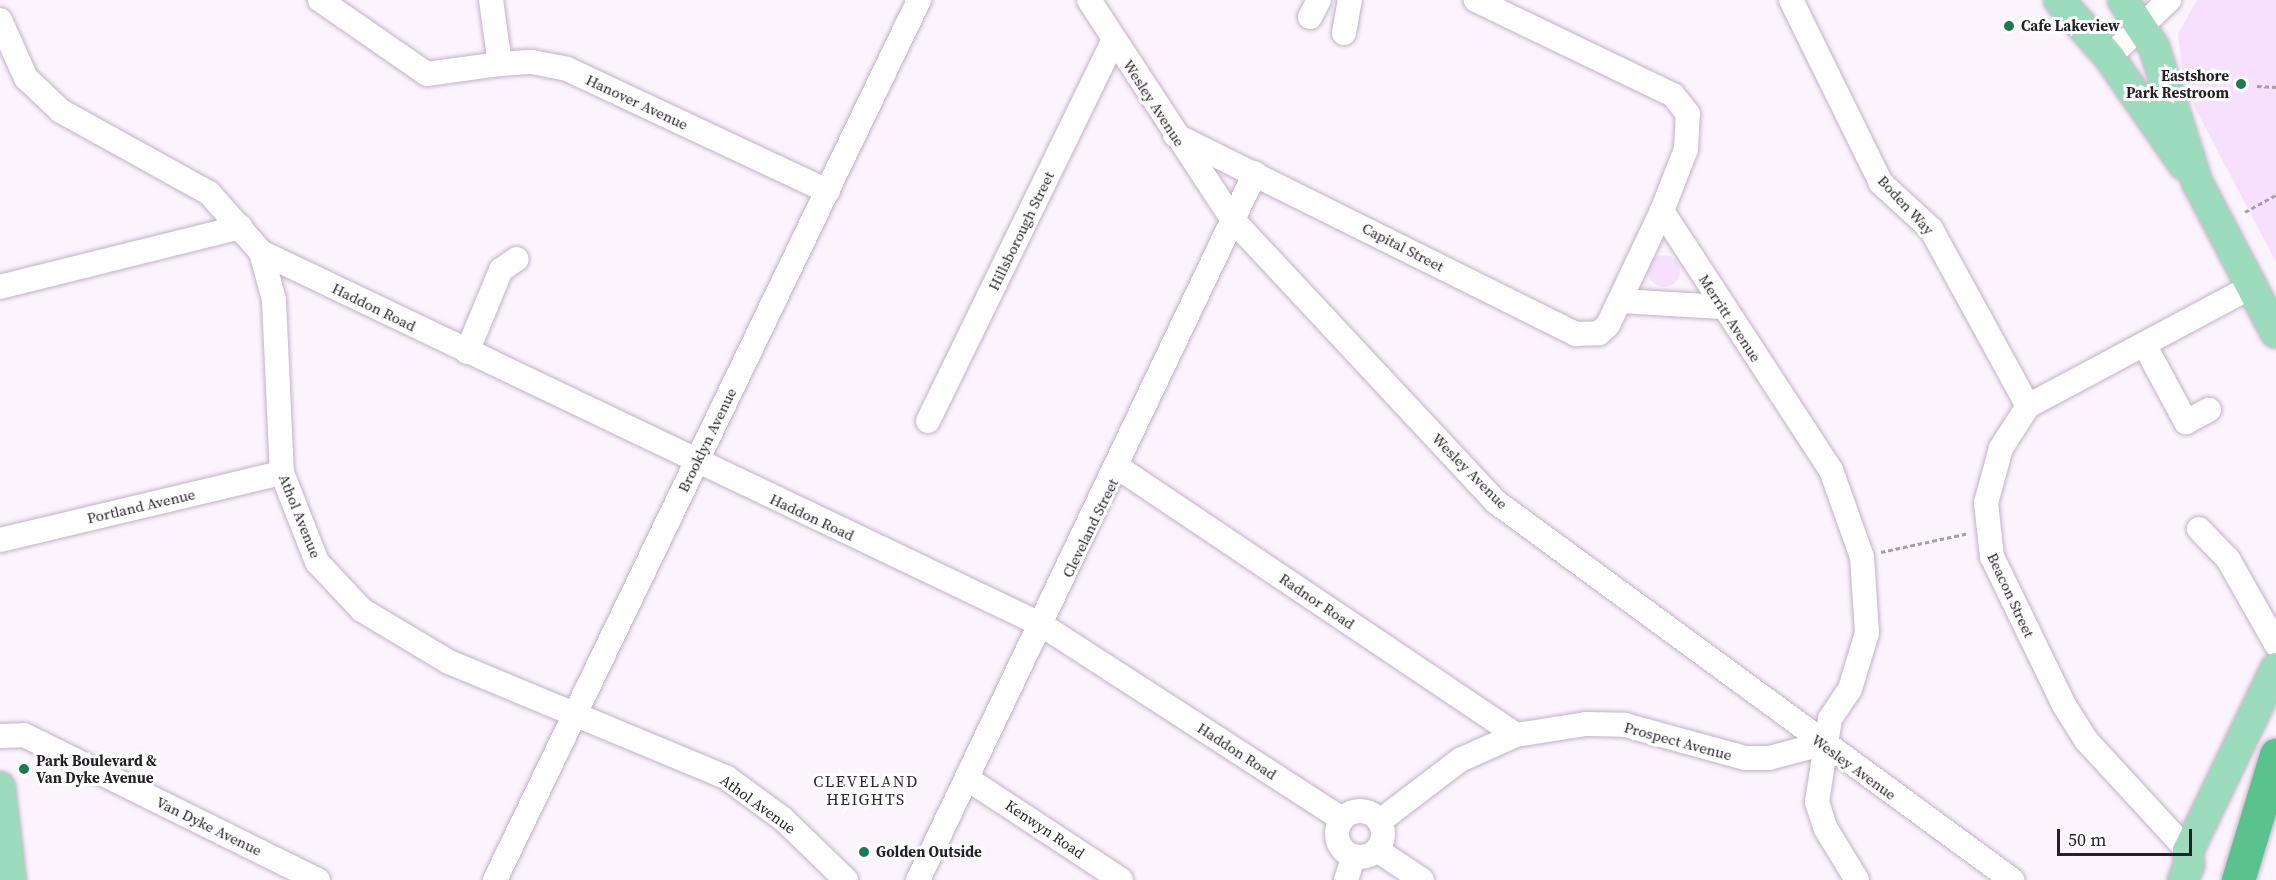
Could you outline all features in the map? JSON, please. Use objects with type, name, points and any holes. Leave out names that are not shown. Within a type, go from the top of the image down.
[{"type":"highway","points":[[2238,880],[2276,755]]},
{"type":"main road","points":[[2059,0],[2109,57],[2197,182],[2276,333]]},
{"type":"main road","points":[[2123,0],[2143,25],[2165,73],[2197,182]]},
{"type":"main road","points":[[2183,880],[2190,866],[2188,851],[2276,668]]},
{"type":"main road","points":[[0,787],[10,880]]},
{"type":"street","name":"Hanover Avenue","points":[[320,0],[427,74],[532,62],[567,69],[828,191]]},
{"type":"street","points":[[491,0],[500,64]]},
{"type":"street","name":"Brooklyn Avenue","points":[[495,880],[919,0]]},
{"type":"street","name":"Wesley Avenue","points":[[1089,0],[1173,134],[1233,220],[1496,502],[1822,744],[2012,880]]},
{"type":"street","points":[[1344,33],[1350,0]]},
{"type":"street","points":[[1476,0],[1682,104],[1689,129],[1686,149],[1662,211]]},
{"type":"street","name":"Boden Way","points":[[1791,0],[1881,183],[1931,229],[2028,406]]},
{"type":"street","points":[[2109,57],[2169,0]]},
{"type":"street","name":"Athol Avenue","points":[[0,20],[26,78]]},
{"type":"street","name":"Hillsborough Street","points":[[928,421],[1114,40]]},
{"type":"street","name":"Athol Avenue","points":[[0,58],[26,78],[61,111],[209,193],[261,252],[274,300],[282,473],[317,562],[362,610],[449,662],[573,718],[727,778],[783,819],[846,880]]},
{"type":"street","name":"Capital Street","points":[[1173,134],[1576,334],[1599,333],[1620,301],[1662,211]]},
{"type":"street","name":"Cleveland Street","points":[[918,880],[1119,468],[1255,173]]},
{"type":"street","name":"Merritt Avenue","points":[[1662,211],[1722,307],[1831,470],[1862,557],[1867,633],[1859,666],[1822,744]]},
{"type":"street","points":[[0,287],[241,227]]},
{"type":"street","name":"Haddon Road","points":[[261,252],[696,463],[1042,625],[1342,819]]},
{"type":"street","points":[[467,352],[501,270],[517,259]]},
{"type":"street","points":[[2028,406],[2251,287]]},
{"type":"street","points":[[1620,301],[1722,307]]},
{"type":"street","points":[[2144,344],[2186,422],[2210,410]]},
{"type":"street","name":"Beacon Street","points":[[2028,406],[1989,476],[1985,530],[1992,558],[2086,740],[2188,851]]},
{"type":"street","name":"Radnor Road","points":[[1119,468],[1516,735]]},
{"type":"street","name":"Portland Avenue","points":[[0,540],[282,473]]},
{"type":"street","points":[[2199,529],[2228,559],[2276,644]]},
{"type":"street","name":"Prospect Avenue","points":[[1380,821],[1460,760],[1516,735],[1586,724],[1624,725],[1745,758],[1768,758],[1822,744]]},
{"type":"street","name":"Van Dyke Avenue","points":[[0,736],[24,735],[318,880]]},
{"type":"street","points":[[1822,744],[1819,812],[1857,880]]},
{"type":"street","name":"Kenwyn Road","points":[[968,778],[1121,880]]},
{"type":"street","points":[[1346,880],[1365,853],[1383,836],[1380,821],[1365,811],[1342,819],[1337,838],[1365,853],[1422,880]]},
{"type":"path","points":[[2257,87],[2276,87]]},
{"type":"path","points":[[2246,212],[2276,195]]},
{"type":"path","points":[[1862,557],[1985,530]]},
{"type":"shaded area","points":[[2197,0],[2276,0],[2276,262],[2195,108],[2182,69],[2178,34]]},
{"type":"shaded area","points":[[1664,255],[1675,260],[1680,271],[1675,282],[1664,287],[1653,282],[1648,271],[1653,260]]},
{"type":"place","name":"Cafe Lakeview","points":[[2009,26]]},
{"type":"place","name":"Eastshore Park Restroom","points":[[2241,84]]},
{"type":"place","name":"Park Boulevard & Van Dyke Avenue","points":[[24,769]]},
{"type":"place","name":"Golden Outside","points":[[864,852]]},
{"type":"district","name":"CLEVELAND HEIGHTS","points":[[866,790]]}]
